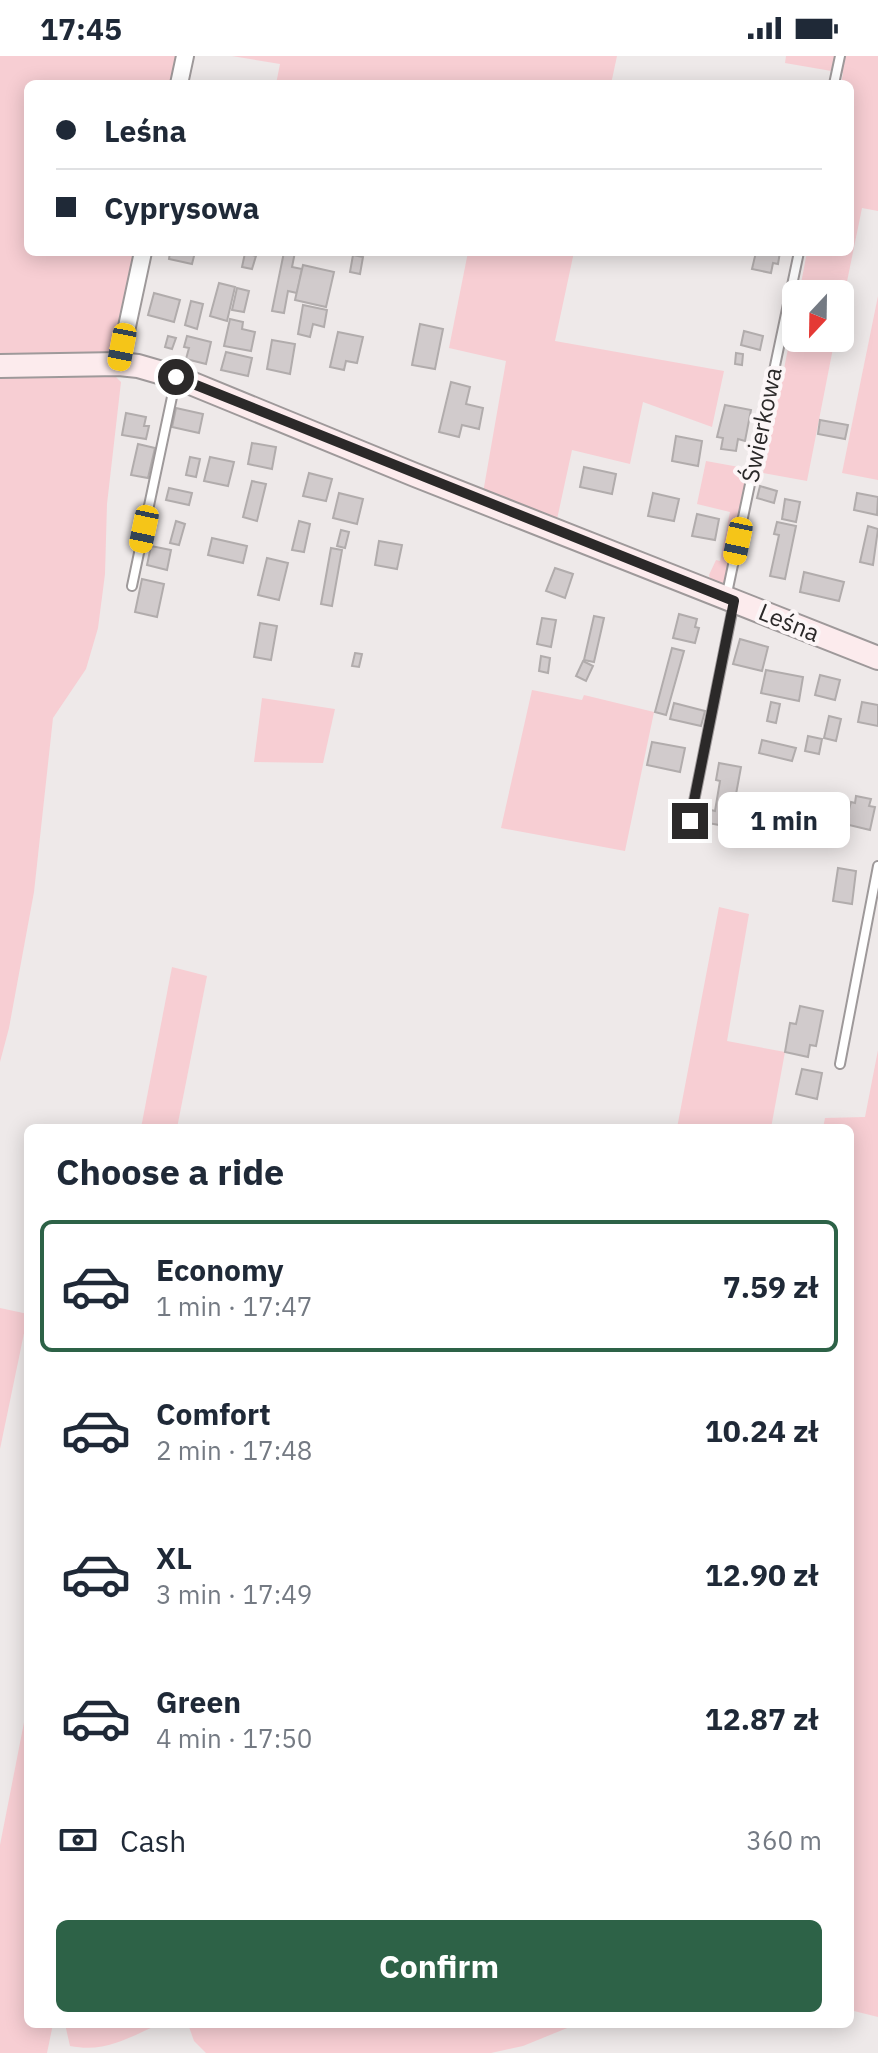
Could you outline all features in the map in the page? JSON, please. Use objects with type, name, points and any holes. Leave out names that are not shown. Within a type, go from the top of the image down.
[{"type":"street","points":[[180,80],[185,56]]},
{"type":"street","points":[[119,364],[142,256]]},
{"type":"street","name":"Leśna","points":[[0,366],[119,364],[176,377],[878,658]]},
{"type":"lane","points":[[835,80],[840,56]]},
{"type":"lane","name":"Świerkowa","points":[[690,821],[798,256]]},
{"type":"lane","points":[[132,586],[176,377]]},
{"type":"lane","points":[[840,1064],[878,866]]},
{"type":"shaded area","points":[[0,56],[176,56],[171,80],[24,80],[24,256],[134,256],[117,335],[114,375],[121,382],[107,504],[105,574],[98,628],[86,669],[53,718],[34,892],[0,1062]]},
{"type":"shaded area","points":[[232,56],[617,56],[612,80],[277,80],[280,64]]},
{"type":"shaded area","points":[[786,56],[878,56],[878,211],[862,208],[854,247],[854,80],[842,80],[843,73],[785,63]]},
{"type":"shaded area","points":[[467,256],[573,256],[555,341],[724,371],[712,427],[643,402],[630,464],[572,450],[556,524],[483,493],[506,361],[449,348]]},
{"type":"shaded area","points":[[806,256],[852,256],[847,280],[802,280]]},
{"type":"shaded area","points":[[878,296],[878,480],[842,473]]},
{"type":"shaded area","points":[[787,352],[832,352],[807,481],[763,473]]},
{"type":"shaded area","points":[[706,461],[750,469],[726,585],[710,579],[709,575],[716,560],[720,561],[730,512],[697,504]]},
{"type":"shaded area","points":[[532,690],[582,700],[584,695],[654,712],[625,851],[501,828]]},
{"type":"shaded area","points":[[262,698],[335,709],[323,763],[254,762]]},
{"type":"shaded area","points":[[719,907],[749,914],[727,1041],[785,1052],[772,1124],[678,1124]]},
{"type":"shaded area","points":[[172,967],[207,976],[178,1124],[142,1124]]},
{"type":"shaded area","points":[[878,1050],[878,2017],[854,2011],[854,1124],[824,1124],[825,1118],[865,1117]]},
{"type":"shaded area","points":[[0,1308],[24,1313],[24,1333],[0,1449]]},
{"type":"shaded area","points":[[24,1722],[24,2028],[52,2028],[47,2053],[0,2053],[0,1845]]},
{"type":"shaded area","points":[[66,2028],[151,2028],[106,2046],[70,2046]]},
{"type":"shaded area","points":[[189,2028],[567,2028],[523,2046],[491,2053],[206,2053],[194,2041]]},
{"type":"building","points":[[169,256],[194,256],[192,264],[169,259]]},
{"type":"building","points":[[244,256],[256,256],[252,269],[242,267]]},
{"type":"building","points":[[283,256],[294,256],[292,267],[302,269],[297,293],[288,291],[284,313],[272,311]]},
{"type":"building","points":[[353,256],[363,257],[360,274],[350,272]]},
{"type":"building","points":[[755,256],[779,256],[778,264],[773,263],[771,273],[752,269]]},
{"type":"building","points":[[303,265],[334,272],[326,307],[295,300]]},
{"type":"building","points":[[219,283],[235,287],[227,321],[210,316]]},
{"type":"building","points":[[237,288],[249,291],[244,312],[232,310]]},
{"type":"building","points":[[154,293],[180,300],[174,322],[148,315]]},
{"type":"building","points":[[191,301],[203,304],[197,329],[185,325]]},
{"type":"building","points":[[303,305],[327,310],[324,327],[313,324],[310,337],[298,334]]},
{"type":"building","points":[[230,319],[243,322],[242,329],[255,332],[251,351],[224,346]]},
{"type":"building","points":[[420,324],[443,329],[435,369],[412,365]]},
{"type":"building","points":[[744,331],[763,336],[760,350],[741,345]]},
{"type":"building","points":[[338,332],[363,337],[357,363],[346,361],[344,370],[330,367]]},
{"type":"building","points":[[168,336],[176,338],[172,349],[165,347]]},
{"type":"building","points":[[187,336],[211,342],[206,364],[186,359],[189,348],[184,347]]},
{"type":"building","points":[[272,340],[295,344],[290,374],[267,369]]},
{"type":"building","points":[[226,352],[252,358],[248,376],[221,370]]},
{"type":"building","points":[[736,353],[743,354],[742,365],[735,364]]},
{"type":"building","points":[[451,382],[470,387],[466,404],[483,408],[479,429],[462,425],[459,437],[439,432]]},
{"type":"building","points":[[725,405],[751,410],[745,441],[738,439],[736,451],[721,449],[723,438],[717,437]]},
{"type":"building","points":[[176,408],[203,414],[199,433],[172,427]]},
{"type":"building","points":[[126,413],[146,417],[144,426],[149,426],[146,439],[122,435]]},
{"type":"building","points":[[820,420],[848,425],[845,439],[818,434]]},
{"type":"building","points":[[676,436],[702,441],[698,466],[672,461]]},
{"type":"building","points":[[252,443],[276,447],[272,469],[248,464]]},
{"type":"building","points":[[138,444],[155,448],[148,478],[131,475]]},
{"type":"building","points":[[190,457],[200,459],[196,477],[186,475]]},
{"type":"building","points":[[210,457],[234,462],[228,486],[204,481]]},
{"type":"building","points":[[584,467],[616,474],[612,494],[580,487]]},
{"type":"building","points":[[309,473],[332,479],[326,501],[303,496]]},
{"type":"building","points":[[252,481],[266,484],[257,521],[243,517]]},
{"type":"building","points":[[760,486],[777,491],[774,503],[757,498]]},
{"type":"building","points":[[169,488],[192,493],[189,505],[166,500]]},
{"type":"building","points":[[339,493],[363,499],[357,524],[333,518]]},
{"type":"building","points":[[653,493],[679,499],[674,521],[648,516]]},
{"type":"building","points":[[857,493],[878,497],[877,515],[854,510]]},
{"type":"building","points":[[785,499],[800,502],[796,522],[782,519]]},
{"type":"building","points":[[697,514],[719,519],[715,540],[692,536]]},
{"type":"building","points":[[176,521],[185,524],[179,545],[170,543]]},
{"type":"building","points":[[299,521],[310,524],[304,552],[292,550]]},
{"type":"building","points":[[777,522],[796,526],[785,579],[770,576],[779,535],[774,534]]},
{"type":"building","points":[[868,526],[878,529],[873,565],[860,562]]},
{"type":"building","points":[[341,530],[349,532],[345,548],[337,546]]},
{"type":"building","points":[[212,538],[247,546],[243,563],[208,555]]},
{"type":"building","points":[[379,541],[402,545],[397,569],[375,565]]},
{"type":"building","points":[[151,546],[171,550],[167,570],[147,565]]},
{"type":"building","points":[[331,548],[342,550],[332,606],[321,604]]},
{"type":"building","points":[[267,558],[288,563],[279,600],[258,595]]},
{"type":"building","points":[[555,568],[573,574],[565,598],[546,591]]},
{"type":"building","points":[[804,572],[844,582],[839,601],[800,592]]},
{"type":"building","points":[[142,579],[164,584],[157,617],[135,612]]},
{"type":"building","points":[[679,614],[697,619],[695,627],[699,628],[695,643],[673,638]]},
{"type":"building","points":[[594,616],[604,618],[594,662],[584,660]]},
{"type":"building","points":[[542,618],[556,620],[551,647],[537,644]]},
{"type":"building","points":[[260,623],[277,626],[271,660],[254,657]]},
{"type":"building","points":[[740,639],[768,647],[762,671],[733,664]]},
{"type":"building","points":[[672,648],[684,651],[666,715],[655,712]]},
{"type":"building","points":[[355,653],[362,654],[359,667],[352,666]]},
{"type":"building","points":[[541,656],[550,658],[548,673],[539,671]]},
{"type":"building","points":[[583,661],[593,666],[586,681],[576,676]]},
{"type":"building","points":[[766,670],[803,677],[799,701],[761,693]]},
{"type":"building","points":[[820,675],[840,680],[835,700],[815,695]]},
{"type":"building","points":[[771,702],[780,704],[776,723],[767,721]]},
{"type":"building","points":[[862,702],[878,705],[878,726],[858,722]]},
{"type":"building","points":[[674,703],[705,711],[701,726],[670,719]]},
{"type":"building","points":[[829,716],[841,719],[836,741],[824,738]]},
{"type":"building","points":[[808,736],[822,739],[819,754],[805,751]]},
{"type":"building","points":[[762,740],[796,748],[792,761],[759,753]]},
{"type":"building","points":[[652,742],[685,748],[680,772],[647,765]]},
{"type":"building","points":[[719,763],[741,767],[730,827],[708,823],[711,810],[715,811],[720,781],[716,780]]},
{"type":"building","points":[[856,796],[871,799],[869,806],[875,807],[870,830],[845,824],[851,802],[855,803]]},
{"type":"building","points":[[838,868],[856,871],[852,904],[833,901]]},
{"type":"building","points":[[800,1006],[823,1011],[816,1046],[810,1045],[808,1057],[785,1052],[790,1023],[796,1024]]},
{"type":"building","points":[[802,1069],[822,1073],[817,1099],[796,1094]]},
{"type":"route","points":[[176,377],[734,601],[690,821]]}]
